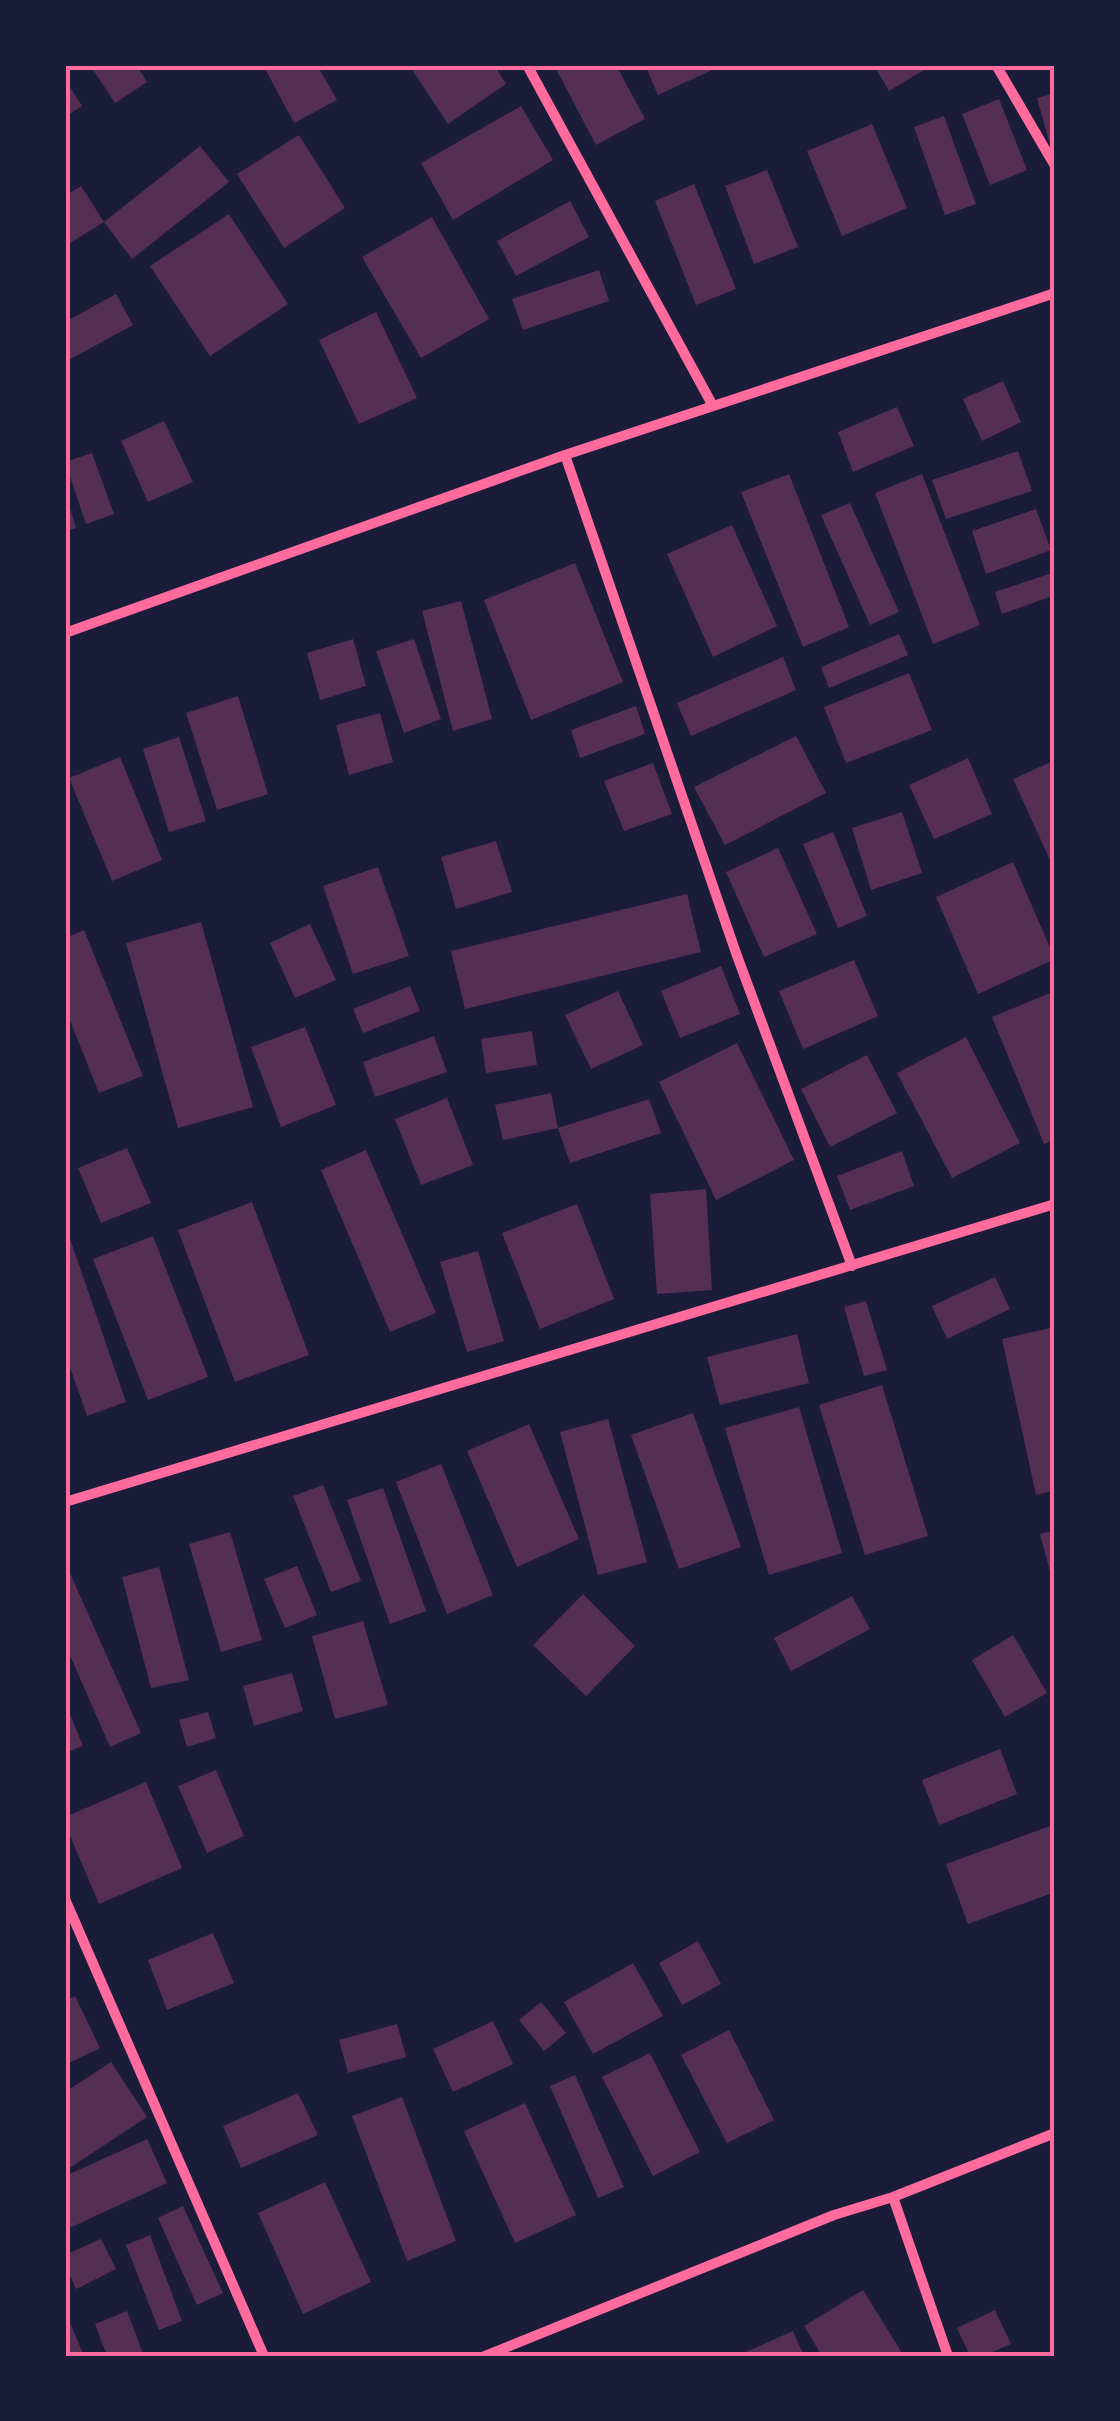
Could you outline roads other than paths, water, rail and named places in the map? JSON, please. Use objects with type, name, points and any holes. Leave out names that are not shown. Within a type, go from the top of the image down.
[{"type":"street","points":[[528,65],[713,406]]},
{"type":"street","points":[[996,65],[1055,166]]},
{"type":"street","points":[[65,633],[565,455],[1055,293]]},
{"type":"street","points":[[565,455],[736,953],[852,1266]]},
{"type":"street","points":[[65,1502],[1055,1204]]},
{"type":"street","points":[[65,1898],[264,2356]]},
{"type":"street","points":[[485,2356],[834,2215],[893,2197],[1055,2133]]},
{"type":"street","points":[[893,2197],[948,2356]]}]
